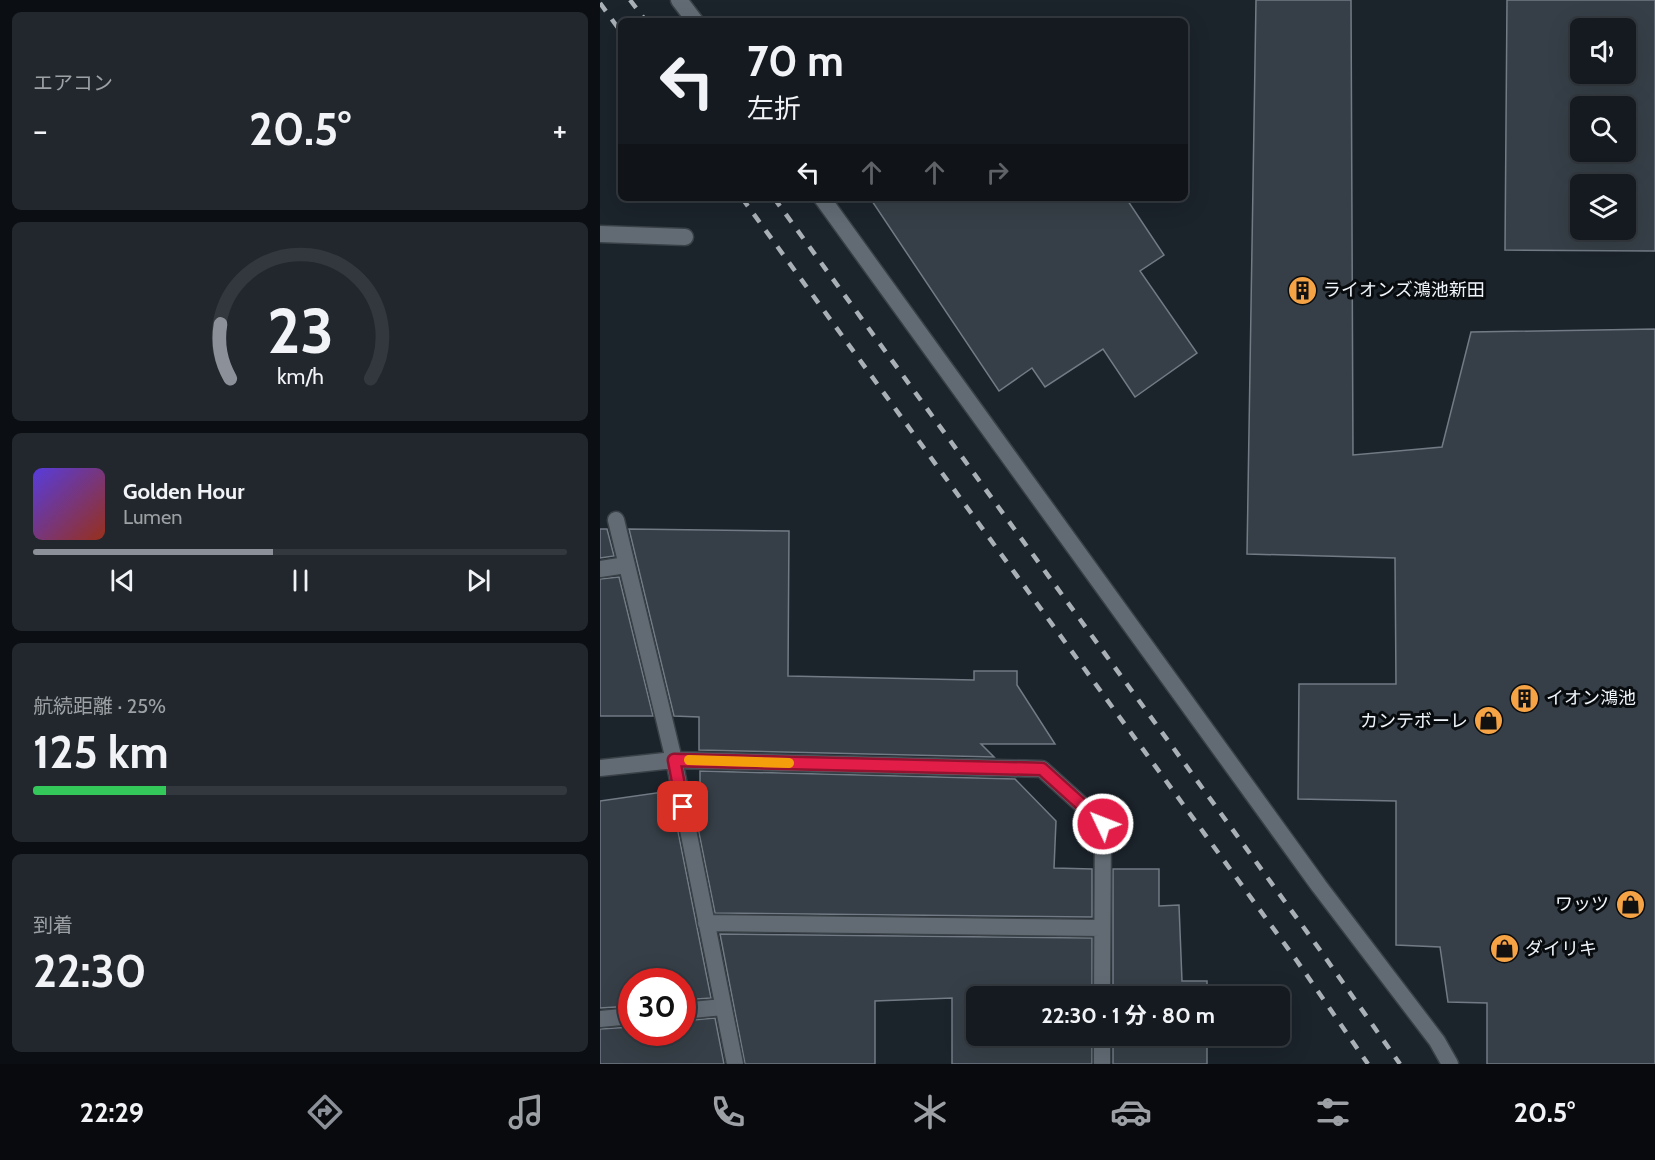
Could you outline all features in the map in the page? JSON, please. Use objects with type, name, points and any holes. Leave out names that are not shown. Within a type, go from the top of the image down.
[{"type":"street","points":[[679,0],[693,18]]},
{"type":"street","points":[[824,201],[1319,886],[1437,1041],[1450,1064]]},
{"type":"street","points":[[600,234],[685,237]]},
{"type":"street","points":[[616,520],[674,760],[735,1064]]},
{"type":"street","points":[[600,569],[627,566]]},
{"type":"street","points":[[600,768],[674,760],[1042,769],[1103,824],[1102,986]]},
{"type":"street","points":[[706,923],[1102,928]]},
{"type":"street","points":[[696,1010],[723,1007]]},
{"type":"street","points":[[600,1019],[618,1017]]},
{"type":"street","points":[[1102,1046],[1102,1064]]},
{"type":"building","name":"イオン鴻池","points":[[1256,0],[1351,0],[1353,455],[1442,447],[1471,332],[1655,329],[1655,1064],[1487,1064],[1487,1003],[1448,1002],[1440,947],[1396,945],[1396,801],[1298,799],[1299,684],[1396,684],[1395,558],[1247,554]]},
{"type":"building","points":[[1507,0],[1655,0],[1655,251],[1505,250]]},
{"type":"building","points":[[872,201],[1128,201],[1164,255],[1140,271],[1197,353],[1135,397],[1103,349],[1045,387],[1032,368],[999,391]]},
{"type":"building","points":[[600,529],[607,529],[614,556],[600,558]]},
{"type":"building","points":[[629,529],[789,531],[788,676],[974,680],[974,671],[1017,671],[1017,685],[1055,744],[981,744],[994,757],[699,750],[699,717],[674,716]]},
{"type":"building","points":[[619,577],[653,716],[600,716],[600,579]]},
{"type":"building","points":[[700,771],[1015,779],[1056,821],[1054,868],[1092,869],[1092,917],[715,913],[690,788],[700,787]]},
{"type":"building","points":[[670,791],[711,998],[696,999],[696,968],[618,968],[618,1007],[600,1008],[600,801]]},
{"type":"building","points":[[1113,869],[1159,869],[1159,906],[1179,905],[1182,981],[1207,981],[1207,986],[1113,986]]},
{"type":"building","points":[[720,934],[1092,938],[1092,986],[966,986],[966,1046],[1092,1046],[1092,1064],[952,1064],[952,998],[875,1001],[875,1064],[745,1064]]},
{"type":"building","points":[[715,1018],[724,1064],[600,1064],[600,1029],[618,1028],[618,1046],[696,1046],[696,1020]]},
{"type":"building","points":[[1113,1046],[1207,1046],[1207,1064],[1113,1064]]},
{"type":"railway","points":[[630,0],[644,18]]},
{"type":"railway","points":[[600,3],[618,28]]},
{"type":"railway","points":[[744,201],[1297,961],[1368,1064]]},
{"type":"railway","points":[[776,201],[1320,950],[1400,1064]]},
{"type":"slow traffic","points":[[689,760],[789,763]]},
{"type":"place","name":"ライオンズ鴻池新田","points":[[1302,290]]},
{"type":"place","name":"イオン鴻池","points":[[1525,698]]},
{"type":"place","name":"カンテボーレ","points":[[1489,721]]},
{"type":"place","name":"ワッツ","points":[[1630,904]]},
{"type":"place","name":"ダイリキ","points":[[1504,949]]},
{"type":"route","points":[[683,807],[674,760],[1042,769],[1103,824]]}]
